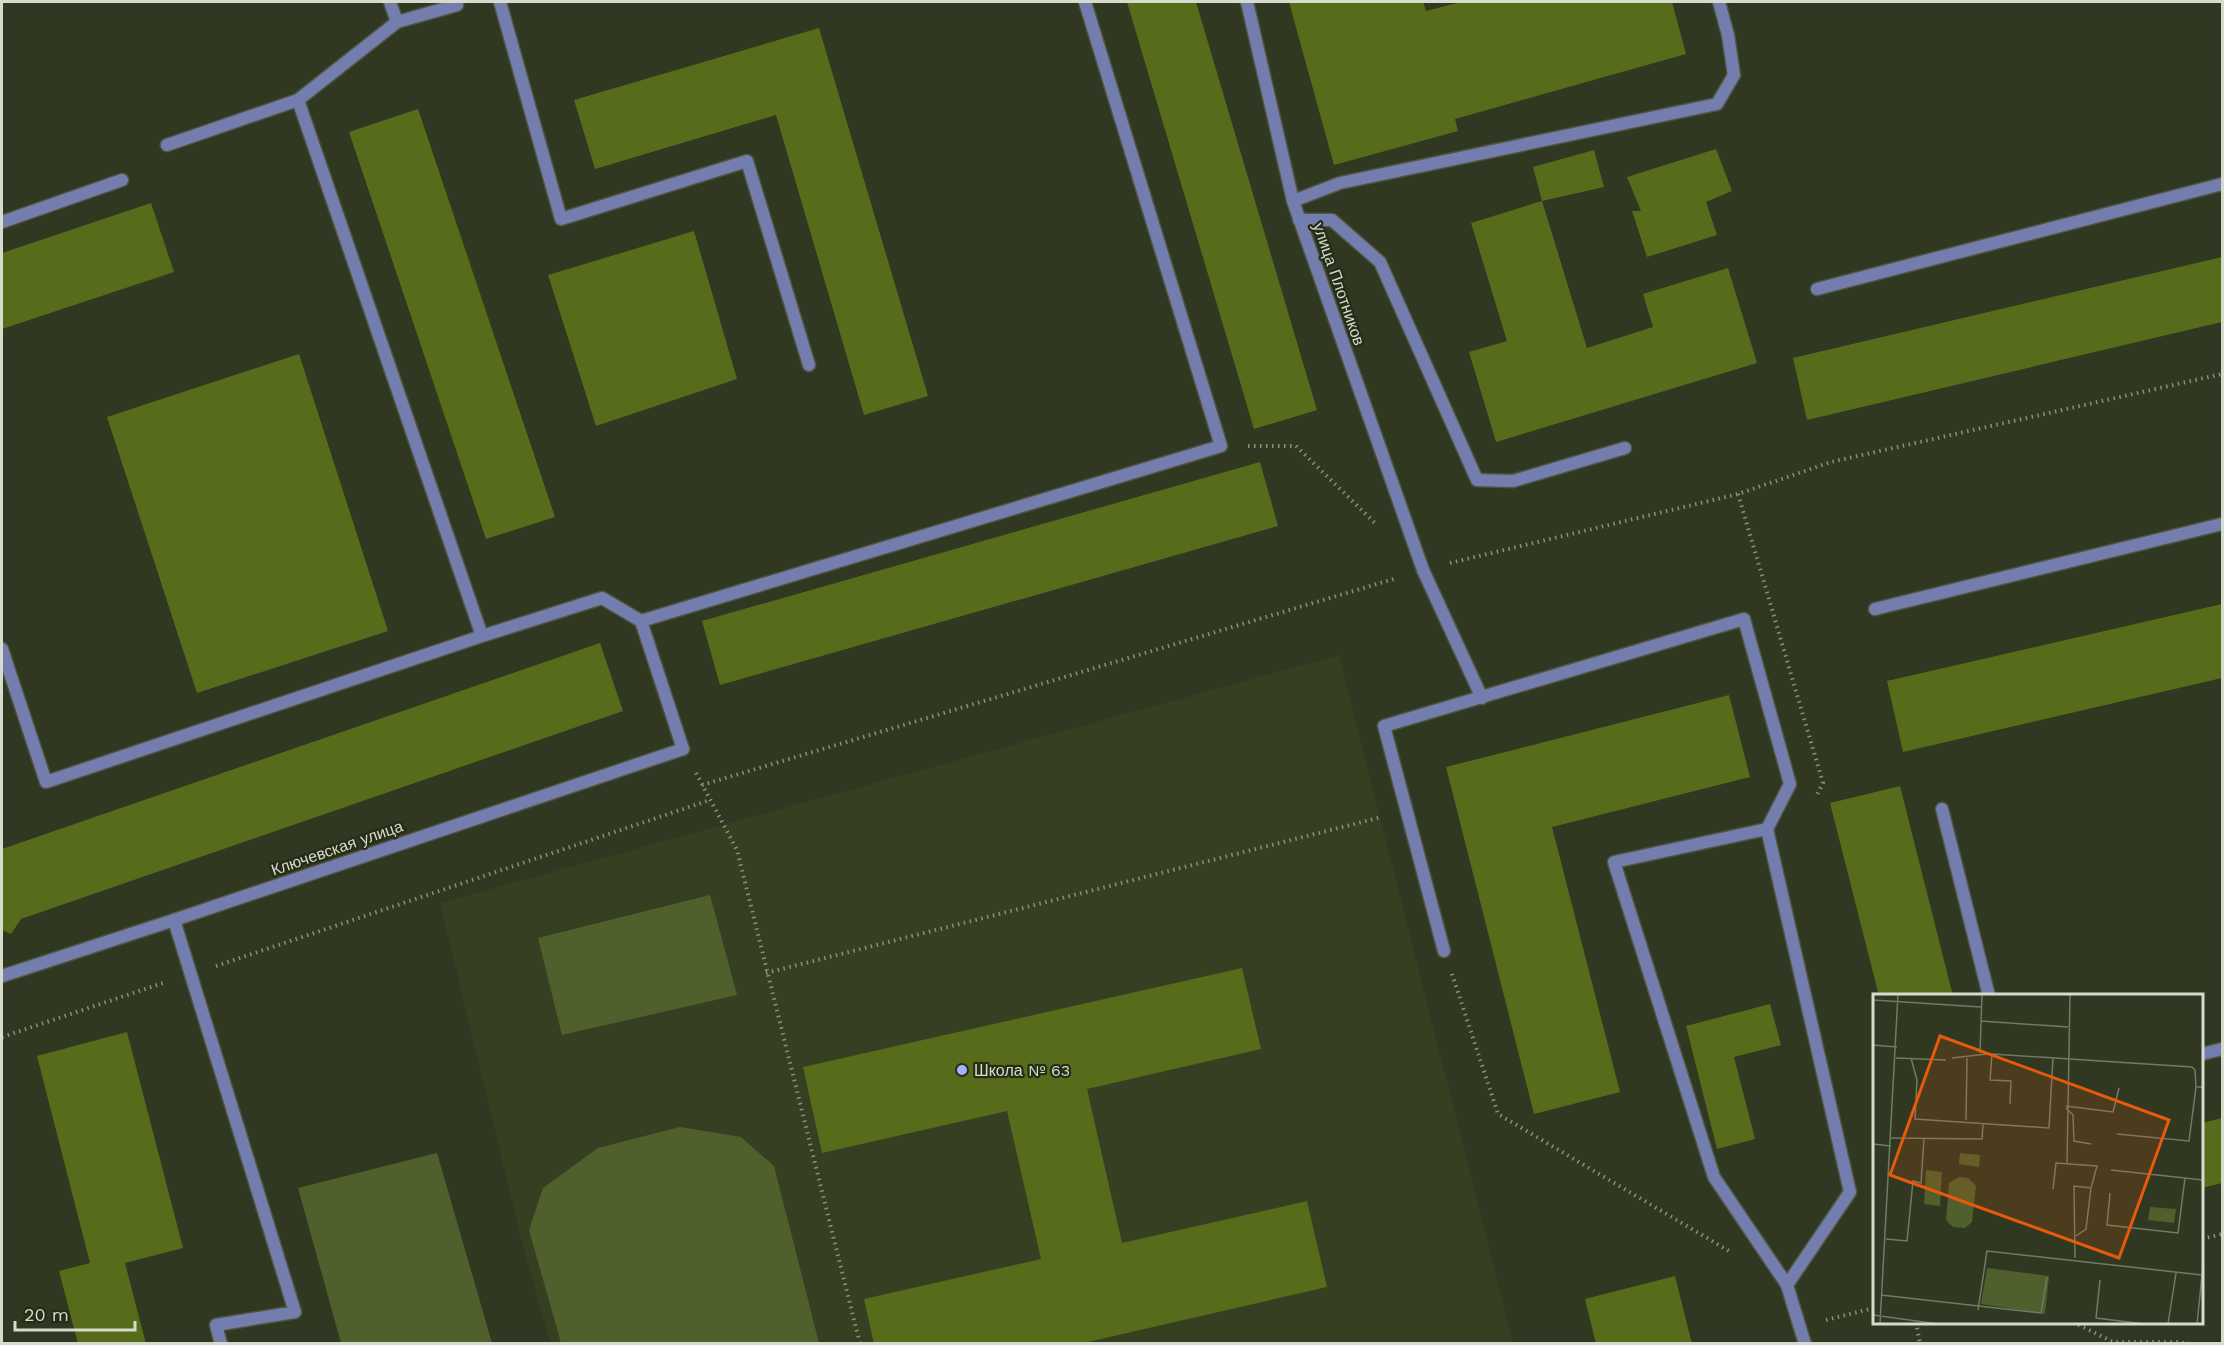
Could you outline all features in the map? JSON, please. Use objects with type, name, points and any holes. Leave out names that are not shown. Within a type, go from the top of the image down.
[{"type":"street","points":[[390,2],[397,22]]},
{"type":"street","points":[[500,2],[561,219],[747,161],[809,365]]},
{"type":"street","points":[[641,621],[1221,446],[1085,2]]},
{"type":"street","name":"улица Плотников","points":[[1247,2],[1299,220],[1423,570],[1482,698]]},
{"type":"street","points":[[1293,201],[1340,183],[1717,104],[1734,75],[1728,35],[1719,2]]},
{"type":"street","points":[[167,145],[298,100],[397,22],[457,5]]},
{"type":"street","points":[[298,100],[482,636]]},
{"type":"street","points":[[2,222],[122,180]]},
{"type":"street","points":[[1817,290],[2223,184]]},
{"type":"street","points":[[1299,220],[1332,220],[1380,262],[1477,480],[1513,481],[1625,448]]},
{"type":"street","points":[[1875,609],[2223,524]]},
{"type":"street","points":[[2,649],[46,783],[482,636],[602,598],[641,621],[682,749]]},
{"type":"street","points":[[1444,951],[1383,726],[1744,619],[1790,784],[1767,829],[1850,1192],[1787,1285]]},
{"type":"street","name":"Ключевская улица","points":[[2,976],[682,749]]},
{"type":"street","points":[[1942,809],[1988,994]]},
{"type":"street","points":[[1767,829],[1614,862],[1714,1177],[1787,1285],[1805,1344]]},
{"type":"street","points":[[174,920],[295,1312],[216,1325],[221,1344]]},
{"type":"street","points":[[2203,1054],[2223,1049]]},
{"type":"path","points":[[702,785],[1423,570],[1738,494],[1831,462],[2223,374]]},
{"type":"path","points":[[1221,446],[1296,446],[1381,528]]},
{"type":"path","points":[[1738,494],[1823,783],[1812,804]]},
{"type":"path","points":[[682,749],[737,850],[860,1344]]},
{"type":"path","points":[[2,1037],[710,800]]},
{"type":"path","points":[[766,973],[1406,810]]},
{"type":"path","points":[[1444,951],[1498,1114],[1737,1256]]},
{"type":"path","points":[[2203,1239],[2223,1234]]},
{"type":"path","points":[[1799,1326],[1873,1308]]},
{"type":"path","points":[[1916,1324],[1920,1344]]},
{"type":"path","points":[[2075,1324],[2113,1342],[2191,1344]]},
{"type":"shaded area","name":"Школа № 63","points":[[1339,655],[1513,1343],[550,1343],[521,1238],[440,903]]},
{"type":"shaded area","points":[[710,895],[737,995],[562,1035],[538,938]]},
{"type":"shaded area","points":[[680,1127],[741,1137],[774,1166],[819,1343],[561,1343],[529,1230],[543,1188],[598,1148]]},
{"type":"shaded area","points":[[437,1153],[492,1343],[341,1343],[298,1188]]},
{"type":"building","points":[[1127,2],[1196,2],[1317,410],[1254,429]]},
{"type":"building","points":[[1289,2],[1423,2],[1426,11],[1461,2],[1672,2],[1686,54],[1455,119],[1458,131],[1334,165]]},
{"type":"building","points":[[819,28],[928,396],[864,415],[776,115],[595,169],[574,100]]},
{"type":"building","points":[[418,109],[555,517],[486,539],[349,132]]},
{"type":"building","points":[[1716,149],[1732,191],[1706,202],[1717,235],[1647,257],[1632,211],[1641,211],[1627,177]]},
{"type":"building","points":[[1594,150],[1604,187],[1542,201],[1533,167]]},
{"type":"building","points":[[1542,201],[1587,348],[1653,327],[1643,294],[1728,268],[1757,363],[1496,442],[1469,352],[1507,341],[1471,223]]},
{"type":"building","points":[[151,203],[174,272],[2,329],[2,253]]},
{"type":"building","points":[[694,231],[737,379],[596,426],[548,275]]},
{"type":"building","points":[[2222,257],[2222,322],[1807,420],[1793,358]]},
{"type":"building","points":[[299,354],[388,631],[197,693],[107,417]]},
{"type":"building","points":[[1260,462],[1278,526],[720,685],[702,621]]},
{"type":"building","points":[[2222,604],[2222,678],[1903,752],[1887,681]]},
{"type":"building","points":[[600,643],[623,711],[21,919],[11,934],[2,930],[2,849]]},
{"type":"building","points":[[1729,695],[1750,777],[1552,827],[1620,1092],[1534,1114],[1446,767]]},
{"type":"building","points":[[1900,786],[1952,994],[1878,994],[1830,803]]},
{"type":"building","points":[[1242,968],[1261,1049],[1087,1089],[1122,1243],[1307,1201],[1327,1287],[1079,1344],[874,1344],[864,1299],[1041,1259],[1007,1111],[822,1153],[803,1067]]},
{"type":"building","points":[[1770,1004],[1781,1045],[1734,1057],[1755,1139],[1717,1149],[1686,1026]]},
{"type":"building","points":[[127,1032],[183,1248],[125,1263],[146,1344],[78,1344],[59,1271],[90,1263],[37,1056]]},
{"type":"building","points":[[2222,1118],[2222,1183],[2203,1188],[2203,1123]]},
{"type":"building","points":[[1675,1276],[1692,1344],[1596,1344],[1585,1299]]},
{"type":"place","name":"Школа № 63","points":[[962,1070]]}]
